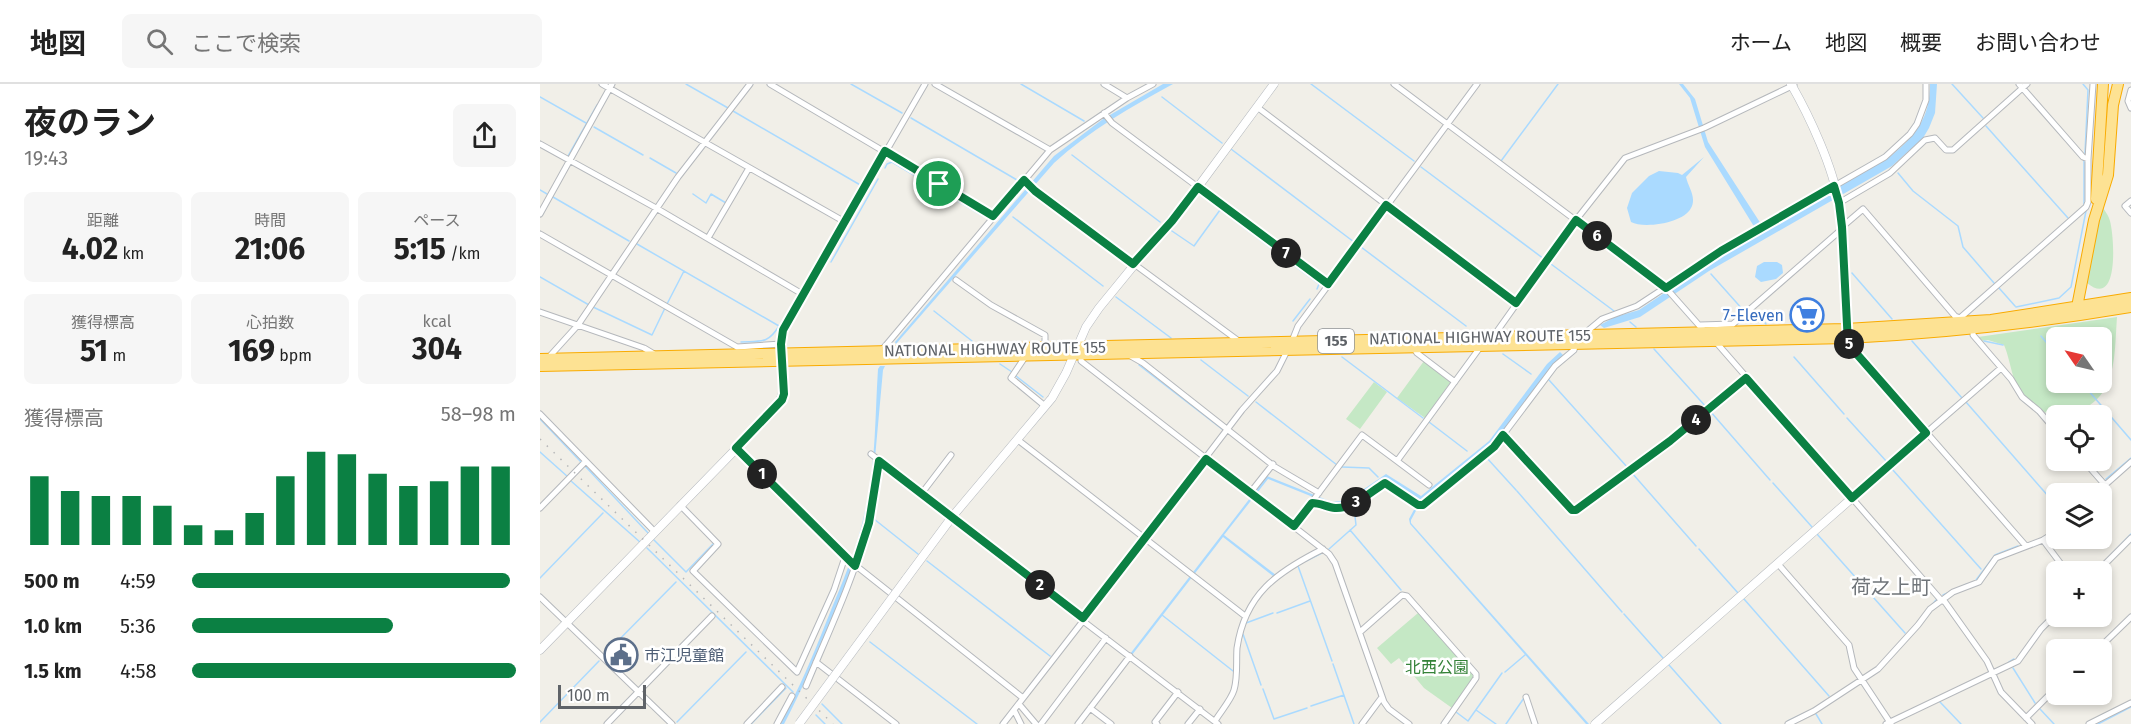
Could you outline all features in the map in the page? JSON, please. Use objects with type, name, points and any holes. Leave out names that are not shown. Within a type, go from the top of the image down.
[{"type":"highway","points":[[2078,311],[2094,220],[2108,174],[2103,84]]},
{"type":"highway","points":[[2105,135],[2110,84]]},
{"type":"highway","points":[[2105,135],[2118,84]]},
{"type":"highway","points":[[2105,135],[2125,84]]},
{"type":"highway","name":"NATIONAL HIGHWAY ROUTE 155","points":[[543,361],[782,353],[1026,355],[1242,342],[1290,346],[1413,347],[1707,333],[1847,334],[1972,330],[2078,311],[2131,298]]},
{"type":"highway","name":"NATIONAL HIGHWAY ROUTE 155","points":[[1847,334],[1960,320],[1991,320],[2131,307]]},
{"type":"highway","name":"NATIONAL HIGHWAY ROUTE 155","points":[[543,361],[657,356],[1045,348],[1077,352],[1125,353],[1493,337],[1580,339]]},
{"type":"street","points":[[602,84],[611,86],[845,222]]},
{"type":"street","points":[[543,361],[578,325],[657,208],[750,84]]},
{"type":"street","points":[[770,84],[993,216]]},
{"type":"street","points":[[540,651],[782,400],[784,394],[783,330],[925,84]]},
{"type":"street","points":[[935,84],[1050,150]]},
{"type":"street","points":[[1104,84],[1127,98]]},
{"type":"street","points":[[881,351],[1050,150],[1106,115],[1127,98],[1153,84]]},
{"type":"street","points":[[799,724],[952,517],[1045,406],[1066,373],[1099,308],[1133,264],[1172,221],[1274,84]]},
{"type":"street","points":[[1394,84],[1675,296],[1945,602],[1994,673],[2001,692],[2032,724]]},
{"type":"street","points":[[1003,724],[1228,429],[1277,371],[1298,326],[1477,84]]},
{"type":"street","points":[[1493,337],[1576,220],[1625,158],[1701,129],[1793,84],[1818,136],[1839,203],[1848,344],[2026,546]]},
{"type":"street","points":[[1125,353],[1143,363],[1299,483],[1316,498],[1317,503],[1330,508],[1349,507],[1385,483],[1423,505],[1494,447],[1555,366],[1575,350],[1580,339],[1602,319],[1636,306],[1755,231],[1885,157],[1910,134],[1922,114],[1926,100],[1926,84]]},
{"type":"street","points":[[1707,333],[1733,324],[1863,209],[1960,320],[2086,207],[2093,84]]},
{"type":"street","points":[[1839,203],[1890,173],[1925,140],[1935,138],[1946,150],[1953,150],[2023,85],[2083,157],[2088,159]]},
{"type":"street","points":[[540,214],[611,86]]},
{"type":"street","points":[[2131,90],[2128,101],[2131,108]]},
{"type":"street","points":[[1257,107],[1516,303]]},
{"type":"street","points":[[1106,115],[1112,123],[1328,284]]},
{"type":"street","points":[[540,144],[657,208],[804,294]]},
{"type":"street","points":[[708,238],[749,168]]},
{"type":"street","points":[[1025,180],[1133,264],[1242,342]]},
{"type":"street","points":[[2131,201],[2125,206],[2131,213]]},
{"type":"street","points":[[540,234],[737,347],[782,353]]},
{"type":"street","points":[[956,280],[991,304],[1045,335],[1045,348]]},
{"type":"street","points":[[540,312],[644,348],[657,356]]},
{"type":"street","points":[[1972,330],[1973,335],[2011,379],[2022,397],[2046,419]]},
{"type":"street","points":[[1397,461],[1482,345]]},
{"type":"street","points":[[1413,347],[1417,353],[1455,382]]},
{"type":"street","points":[[1077,352],[1081,361],[1323,549],[1335,563],[1382,697],[1389,710],[1410,724]]},
{"type":"street","points":[[1026,355],[1011,378],[1045,406]]},
{"type":"street","points":[[1595,724],[2001,368]]},
{"type":"street","points":[[1503,435],[1572,510],[1576,510],[1670,441],[1746,378]]},
{"type":"street","points":[[540,414],[655,532]]},
{"type":"street","points":[[1294,526],[1362,435],[1430,485]]},
{"type":"street","points":[[1018,440],[1245,616]]},
{"type":"street","points":[[736,448],[855,566],[1023,698]]},
{"type":"street","points":[[921,493],[951,455]]},
{"type":"street","points":[[806,686],[855,566],[869,523],[875,457],[1216,722],[1235,689],[1238,648],[1245,616],[1271,581],[1298,562],[1323,549]]},
{"type":"street","points":[[540,508],[585,462]]},
{"type":"street","points":[[2107,483],[2131,462]]},
{"type":"street","points":[[1252,494],[1273,464]]},
{"type":"street","points":[[2093,471],[2103,483]]},
{"type":"street","points":[[680,506],[718,544],[693,571],[797,672],[834,590],[845,557]]},
{"type":"street","points":[[1788,724],[1814,711],[1862,681],[1889,658],[1930,609],[1953,592],[1980,582],[1996,558],[2046,538]]},
{"type":"street","points":[[2108,561],[2131,538]]},
{"type":"street","points":[[2043,540],[2059,561]]},
{"type":"street","points":[[1778,564],[1849,645],[1854,668],[1889,724],[2018,661],[2046,625]]},
{"type":"street","points":[[1360,632],[1402,595],[1407,596],[1476,674],[1476,678],[1443,724]]},
{"type":"street","points":[[540,597],[672,724]]},
{"type":"street","points":[[607,724],[712,616]]},
{"type":"street","points":[[2108,639],[2131,617]]},
{"type":"street","points":[[1041,724],[1106,638]]},
{"type":"street","points":[[1078,724],[1130,656]]},
{"type":"street","points":[[816,662],[896,724]]},
{"type":"street","points":[[747,724],[782,687]]},
{"type":"street","points":[[1157,724],[1155,722],[1178,692]]},
{"type":"street","points":[[777,724],[792,696]]},
{"type":"street","points":[[1362,724],[1382,697]]},
{"type":"street","points":[[1526,697],[1535,724]]},
{"type":"street","points":[[2026,718],[2046,698]]},
{"type":"street","points":[[2089,724],[2131,703]]},
{"type":"street","points":[[1019,704],[1036,724]]},
{"type":"street","points":[[1090,708],[1110,724]]},
{"type":"street","points":[[1188,724],[1200,709]]},
{"type":"street","points":[[1014,710],[1021,724]]},
{"type":"green space","points":[[2103,208],[2112,229],[2113,254],[2110,279],[2105,287],[2098,289],[2087,283],[2086,279],[2098,221]]},
{"type":"green space","points":[[2117,317],[2112,368],[2112,327],[2048,327]]},
{"type":"green space","points":[[2046,327],[2046,393],[2102,393],[2088,405],[2046,405],[2046,413],[2039,410],[2030,403],[2017,386],[2004,345],[1988,340],[1980,341],[1978,337]]},
{"type":"green space","points":[[1424,361],[1450,381],[1425,418],[1397,398]]},
{"type":"green space","points":[[1374,382],[1387,392],[1360,429],[1346,419]]},
{"type":"green space","name":"北西公園","points":[[1418,613],[1473,674],[1474,678],[1452,708],[1424,688],[1399,658],[1391,664],[1377,648]]},
{"type":"water","points":[[1163,84],[1173,84],[1111,120],[1054,163],[896,344],[895,342],[1054,156],[1103,119]]},
{"type":"water","points":[[1679,84],[1683,84],[1695,99],[1708,142],[1761,224],[1766,228],[1891,156],[1908,141],[1920,125],[1927,107],[1930,84],[1937,84],[1935,113],[1929,128],[1923,138],[1892,166],[1709,271],[1640,317],[1604,328],[1600,325],[1615,317],[1639,310],[1758,233],[1705,147],[1690,98]]},
{"type":"water","points":[[1704,157],[1686,177],[1693,200],[1687,213],[1672,221],[1654,225],[1631,222],[1627,208],[1632,193],[1649,176],[1659,171],[1682,175]]},
{"type":"water","points":[[1764,262],[1777,262],[1782,265],[1783,273],[1776,279],[1761,282],[1755,277],[1757,266]]},
{"type":"water","points":[[1560,352],[1564,356],[1494,446],[1422,504],[1387,480],[1351,503],[1333,505],[1268,479],[1224,535],[1276,575],[1273,576],[1223,537],[1132,655],[1130,654],[1267,476],[1332,502],[1348,500],[1386,474],[1421,496],[1489,441],[1547,364]]},
{"type":"water","points":[[880,366],[885,366],[871,502],[862,535],[846,584],[806,678],[784,724],[779,724],[811,660],[859,535],[872,472]]},
{"type":"water","points":[[1416,506],[1418,507],[1411,523],[1589,724],[1586,724],[1410,524],[1409,519]]},
{"type":"waterway","points":[[686,84],[728,108]]},
{"type":"waterway","points":[[851,84],[902,113]]},
{"type":"waterway","points":[[1021,84],[1084,121]]},
{"type":"waterway","points":[[1311,84],[1414,161]]},
{"type":"waterway","points":[[1501,161],[1558,84]]},
{"type":"waterway","points":[[1952,84],[1983,118]]},
{"type":"waterway","points":[[2083,84],[2088,90],[2085,153]]},
{"type":"waterway","points":[[540,97],[586,123]]},
{"type":"waterway","points":[[1162,97],[1222,143]]},
{"type":"waterway","points":[[568,156],[597,105]]},
{"type":"waterway","points":[[733,111],[862,186]]},
{"type":"waterway","points":[[911,118],[1017,180]]},
{"type":"waterway","points":[[1986,126],[2068,218]]},
{"type":"waterway","points":[[594,127],[643,155]]},
{"type":"waterway","points":[[1231,149],[1354,242]]},
{"type":"waterway","points":[[1072,155],[1160,222]]},
{"type":"waterway","points":[[650,158],[676,173]]},
{"type":"waterway","points":[[2084,161],[2084,205]]},
{"type":"waterway","points":[[885,168],[892,162],[983,216]]},
{"type":"waterway","points":[[1421,167],[1544,259]]},
{"type":"waterway","points":[[1898,173],[1913,191],[1958,226],[1963,247],[1994,283]]},
{"type":"waterway","points":[[831,262],[878,179]]},
{"type":"waterway","points":[[540,190],[547,194]]},
{"type":"waterway","points":[[693,194],[706,203],[711,194],[726,203]]},
{"type":"waterway","points":[[553,197],[629,241]]},
{"type":"waterway","points":[[1169,229],[1194,246],[1220,210],[1226,214]]},
{"type":"waterway","points":[[2016,307],[2059,298],[2071,287],[2086,211]]},
{"type":"waterway","points":[[1013,217],[1103,286]]},
{"type":"waterway","points":[[1231,218],[1319,284],[1317,289]]},
{"type":"waterway","points":[[637,244],[779,326],[767,339],[741,342]]},
{"type":"waterway","points":[[1361,247],[1466,326]]},
{"type":"waterway","points":[[1551,264],[1614,311]]},
{"type":"waterway","points":[[667,304],[684,271]]},
{"type":"waterway","points":[[1852,273],[1892,319]]},
{"type":"waterway","points":[[1711,274],[1744,311]]},
{"type":"waterway","points":[[540,277],[589,305]]},
{"type":"waterway","points":[[1999,288],[2015,306]]},
{"type":"waterway","points":[[1116,297],[1171,338]]},
{"type":"waterway","points":[[1293,321],[1310,299]]},
{"type":"waterway","points":[[593,307],[652,335],[665,308]]},
{"type":"waterway","points":[[1754,310],[1766,324]]},
{"type":"waterway","points":[[934,311],[972,341]]},
{"type":"waterway","points":[[1630,322],[1636,327]]},
{"type":"waterway","points":[[2041,336],[2046,342]]},
{"type":"waterway","points":[[1912,341],[1962,398]]},
{"type":"waterway","points":[[1984,341],[2003,345]]},
{"type":"waterway","points":[[1654,349],[1707,408]]},
{"type":"waterway","points":[[1503,354],[1531,374]]},
{"type":"waterway","points":[[1342,357],[1423,418]]},
{"type":"waterway","points":[[1794,357],[1844,414]]},
{"type":"waterway","points":[[1201,360],[1248,396]]},
{"type":"waterway","points":[[1000,364],[1012,372]]},
{"type":"waterway","points":[[1139,365],[1222,429]]},
{"type":"waterway","points":[[1016,376],[1043,397]]},
{"type":"waterway","points":[[1549,380],[1628,468]]},
{"type":"waterway","points":[[2090,393],[2131,440]]},
{"type":"waterway","points":[[1256,402],[1337,465]]},
{"type":"waterway","points":[[1966,402],[2046,494]]},
{"type":"waterway","points":[[1710,411],[1770,480]]},
{"type":"waterway","points":[[1847,418],[1887,462]]},
{"type":"waterway","points":[[540,419],[581,462]]},
{"type":"waterway","points":[[1429,422],[1467,451]]},
{"type":"waterway","points":[[540,452],[568,477]]},
{"type":"waterway","points":[[1486,457],[1516,490]]},
{"type":"waterway","points":[[2106,479],[2131,458]]},
{"type":"waterway","points":[[585,466],[649,534]]},
{"type":"waterway","points":[[1342,467],[1369,468],[1378,477]]},
{"type":"waterway","points":[[1892,469],[1981,569]]},
{"type":"waterway","points":[[1632,473],[1696,546]]},
{"type":"waterway","points":[[571,481],[641,543]]},
{"type":"waterway","points":[[1773,483],[1812,527]]},
{"type":"waterway","points":[[1517,491],[1622,612]]},
{"type":"waterway","points":[[1329,549],[1356,525],[1354,508]]},
{"type":"waterway","points":[[540,578],[603,513]]},
{"type":"waterway","points":[[874,519],[918,554]]},
{"type":"waterway","points":[[1350,530],[1401,590]]},
{"type":"waterway","points":[[1817,534],[1905,633]]},
{"type":"waterway","points":[[2105,561],[2131,534]]},
{"type":"waterway","points":[[654,540],[686,572],[714,543]]},
{"type":"waterway","points":[[1976,580],[1995,555],[2018,546]]},
{"type":"waterway","points":[[647,548],[793,692]]},
{"type":"waterway","points":[[1699,549],[1738,593]]},
{"type":"waterway","points":[[1306,561],[1322,553]]},
{"type":"waterway","points":[[927,561],[1050,656]]},
{"type":"waterway","points":[[1298,566],[1332,661]]},
{"type":"waterway","points":[[605,654],[676,582]]},
{"type":"waterway","points":[[1943,595],[1967,584]]},
{"type":"waterway","points":[[1744,599],[1829,696]]},
{"type":"waterway","points":[[1931,606],[1936,600]]},
{"type":"waterway","points":[[1277,613],[1310,601]]},
{"type":"waterway","points":[[1246,623],[1273,613]]},
{"type":"waterway","points":[[1624,614],[1663,658]]},
{"type":"waterway","points":[[1162,615],[1233,671]]},
{"type":"waterway","points":[[1243,634],[1261,685]]},
{"type":"waterway","points":[[870,642],[977,724]]},
{"type":"waterway","points":[[677,722],[746,652]]},
{"type":"waterway","points":[[1505,672],[1525,655]]},
{"type":"waterway","points":[[2009,662],[2014,659]]},
{"type":"waterway","points":[[540,722],[599,661]]},
{"type":"waterway","points":[[1333,664],[1354,724]]},
{"type":"waterway","points":[[1669,665],[1721,724]]},
{"type":"waterway","points":[[2013,668],[2035,703]]},
{"type":"waterway","points":[[1456,712],[1468,721],[1502,673]]},
{"type":"waterway","points":[[751,724],[786,688]]},
{"type":"waterway","points":[[1263,689],[1274,719],[1307,708]]},
{"type":"waterway","points":[[1311,706],[1344,695]]},
{"type":"waterway","points":[[1506,724],[1524,698]]},
{"type":"waterway","points":[[1940,702],[1961,724]]},
{"type":"waterway","points":[[822,704],[842,724]]},
{"type":"waterway","points":[[2098,724],[2131,707]]},
{"type":"waterway","points":[[2040,709],[2054,724]]},
{"type":"waterway","points":[[1476,710],[1496,724]]},
{"type":"waterway","points":[[1788,721],[1809,711]]},
{"type":"waterway","points":[[1816,714],[1822,724]]},
{"type":"waterway","points":[[816,715],[825,724]]},
{"type":"railway","points":[[540,439],[833,724]]},
{"type":"place","name":"7-Eleven","points":[[1807,315]]},
{"type":"place","name":"市江児童館","points":[[621,655]]},
{"type":"district","name":"荷之上町","points":[[1891,587]]},
{"type":"route","points":[[885,151],[939,184],[993,216],[1024,180],[1035,191],[1133,264],[1172,221],[1198,187],[1328,284],[1386,205],[1516,303],[1576,220],[1666,288],[1721,251],[1834,186],[1842,227],[1848,344],[1926,433],[1852,498],[1746,378],[1670,441],[1576,510],[1572,510],[1503,435],[1494,447],[1423,505],[1418,505],[1385,483],[1349,507],[1330,508],[1312,503],[1294,526],[1206,459],[1083,618],[879,461],[869,523],[855,566],[736,448],[782,400],[784,394],[781,344],[783,330],[885,151]]}]
